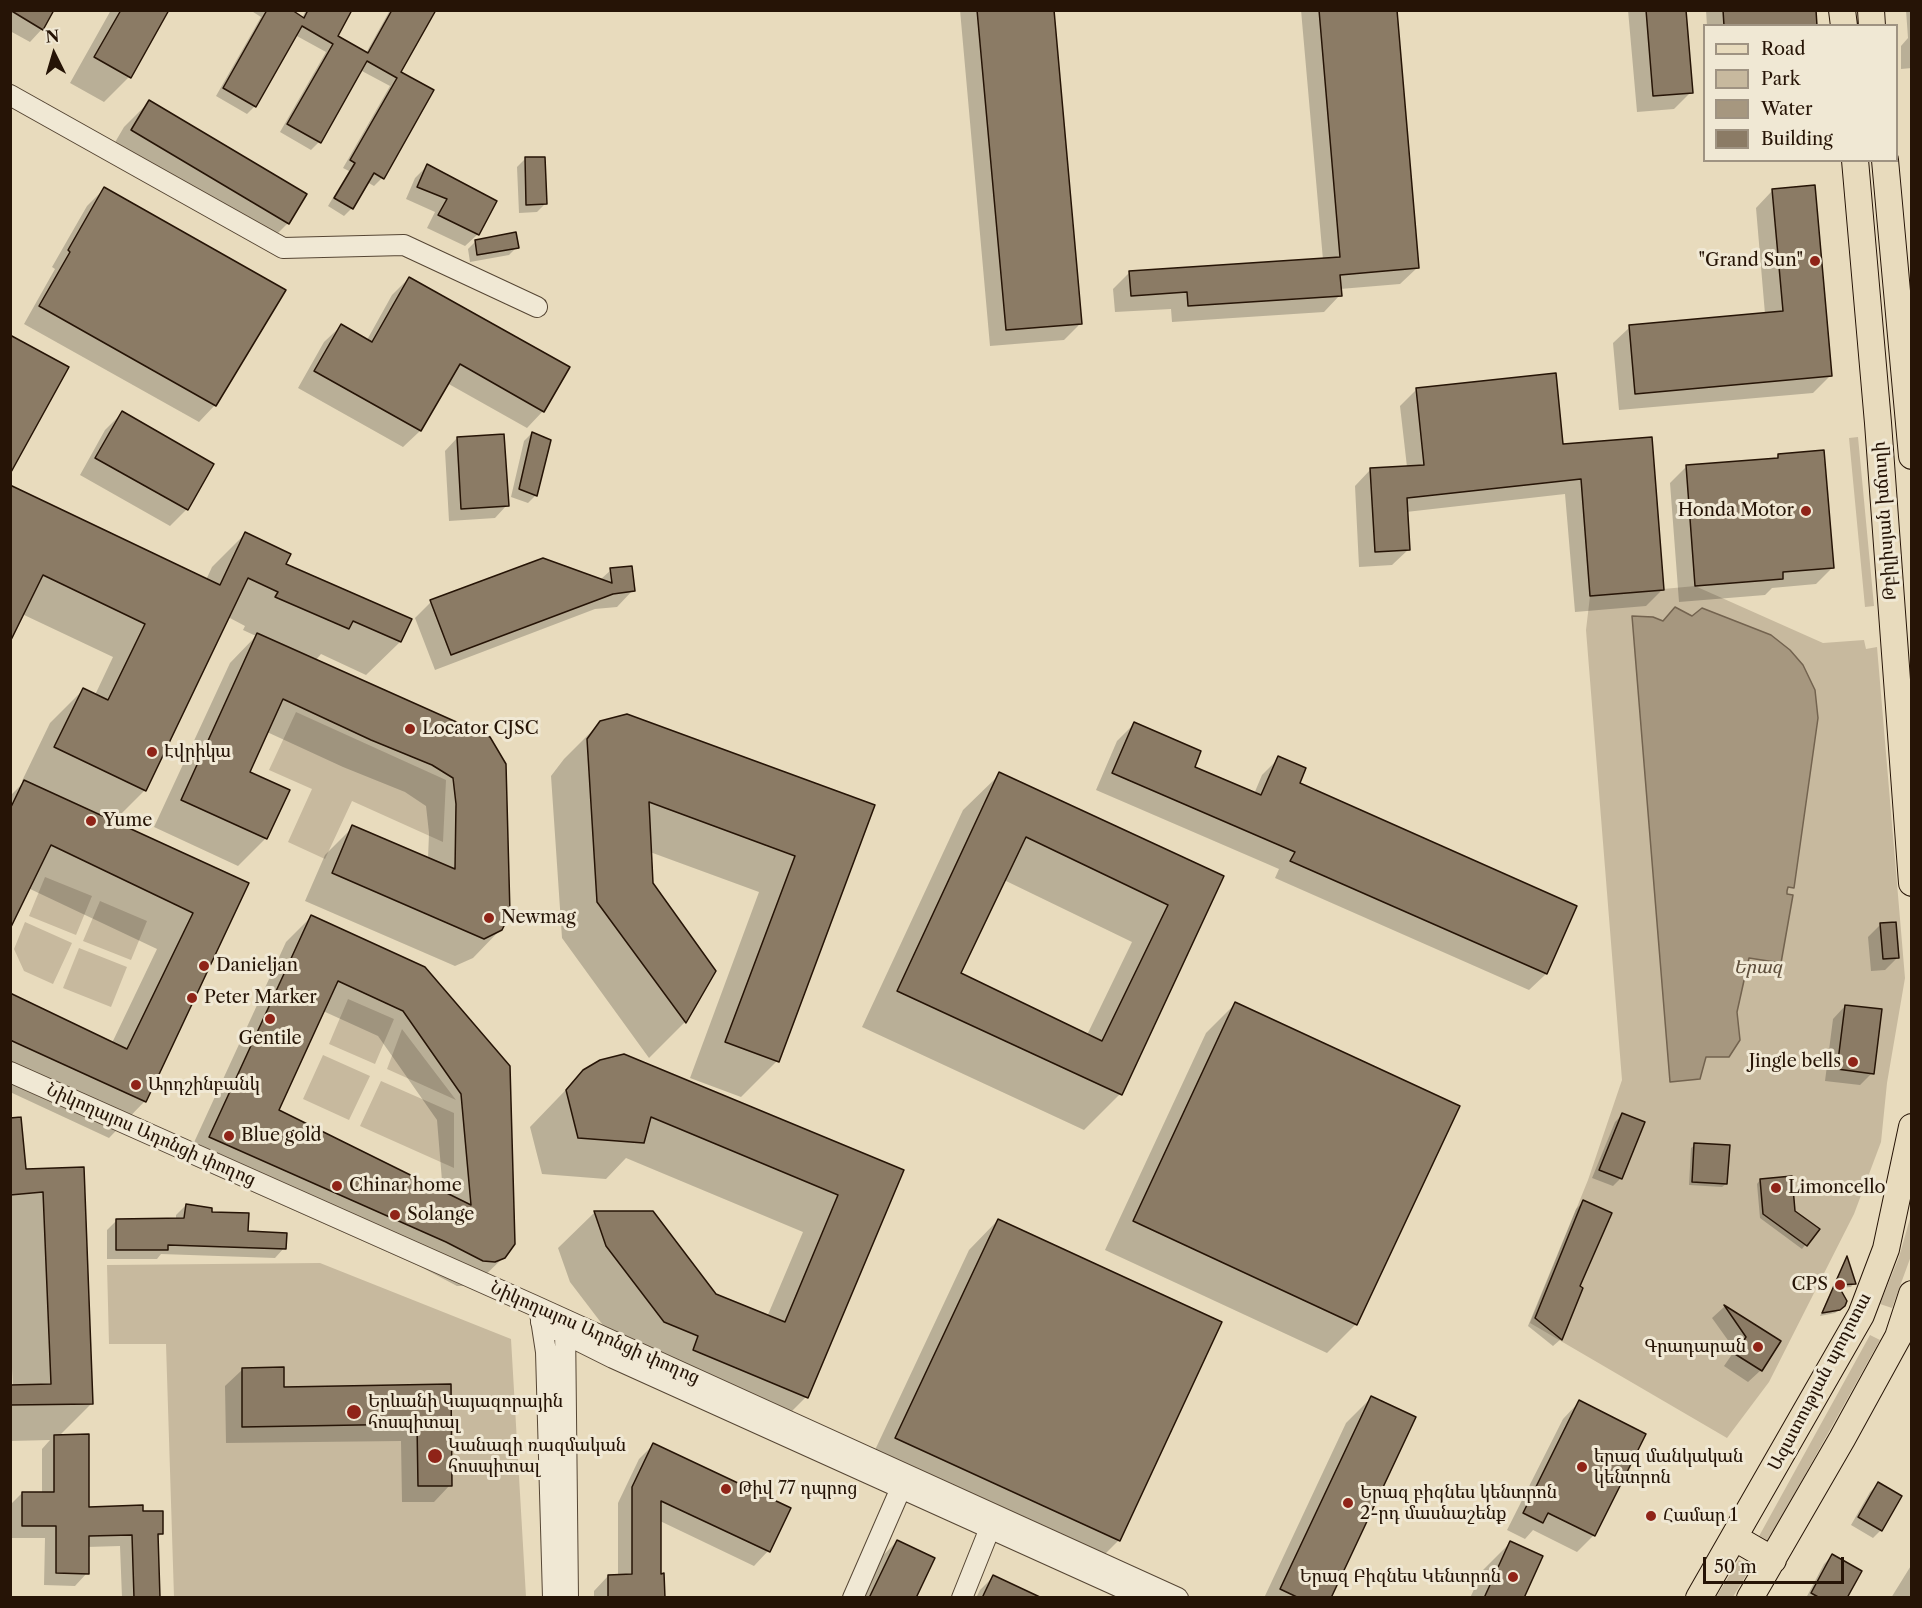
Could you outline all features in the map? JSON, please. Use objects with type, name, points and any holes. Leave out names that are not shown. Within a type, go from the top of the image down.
[{"type":"main road","name":"Թբիլիսյան խճուղի","points":[[1855,162],[1878,423],[1911,883]]},
{"type":"main road","name":"Թբիլիսյան խճուղի","points":[[1885,162],[1911,456]]},
{"type":"main road","points":[[1878,423],[1909,420]]},
{"type":"main road","points":[[1910,1153],[1911,1126]]},
{"type":"main road","name":"Ազատության պողոտա","points":[[1699,1598],[1861,1315],[1886,1249],[1910,1153]]},
{"type":"main road","points":[[1750,1598],[1905,1327],[1911,1294]]},
{"type":"main road","points":[[1861,1315],[1905,1327]]},
{"type":"main road","points":[[1735,1538],[1773,1560]]},
{"type":"street","points":[[10,95],[283,248],[404,245],[537,307]]},
{"type":"street","name":"Նիկողայոս Ադոնցի փողոց","points":[[10,1072],[541,1315],[901,1488],[1144,1598]]},
{"type":"street","name":"Նիկողայոս Ադոնցի փողոց","points":[[10,1084],[541,1315]]},
{"type":"street","points":[[541,1315],[546,1352],[553,1598]]},
{"type":"street","points":[[565,1327],[568,1598]]},
{"type":"street","name":"Նիկողայոս Ադոնցի փողոց","points":[[565,1327],[1178,1598]]},
{"type":"street","points":[[853,1598],[901,1488]]},
{"type":"street","points":[[962,1598],[990,1528]]},
{"type":"green space","points":[[1858,437],[1874,606],[1865,607],[1849,438]]},
{"type":"green space","name":"Երազ","points":[[1695,586],[1823,643],[1864,640],[1866,649],[1877,647],[1905,978],[1887,1083],[1881,1142],[1854,1214],[1769,1382],[1727,1438],[1530,1323],[1588,1180],[1622,1080],[1586,630],[1590,596]]},
{"type":"green space","points":[[296,712],[446,780],[443,842],[352,801],[325,859],[288,842],[312,789],[269,770]]},
{"type":"green space","points":[[45,877],[92,896],[76,935],[29,916]]},
{"type":"green space","points":[[100,901],[147,921],[131,960],[83,941]]},
{"type":"green space","points":[[25,922],[72,943],[53,984],[24,971],[14,949]]},
{"type":"green space","points":[[79,948],[127,967],[111,1007],[63,988]]},
{"type":"green space","points":[[348,999],[394,1019],[375,1064],[329,1044]]},
{"type":"green space","points":[[402,1029],[456,1100],[387,1069]]},
{"type":"green space","points":[[323,1055],[370,1076],[349,1120],[303,1099]]},
{"type":"green space","points":[[381,1081],[454,1113],[454,1168],[360,1126]]},
{"type":"green space","points":[[1911,1215],[1911,1256],[1892,1308],[1880,1304],[1899,1257]]},
{"type":"green space","points":[[320,1263],[511,1339],[526,1597],[174,1597],[166,1344],[109,1344],[107,1265]]},
{"type":"green space","points":[[1870,1335],[1880,1340],[1767,1543],[1758,1538]]},
{"type":"green space","points":[[1739,1560],[1751,1567],[1733,1597],[1716,1597]]},
{"type":"water","points":[[1675,607],[1692,616],[1702,608],[1771,635],[1790,650],[1803,665],[1815,690],[1818,718],[1794,888],[1788,887],[1787,891],[1787,894],[1793,895],[1781,963],[1749,958],[1737,1012],[1740,1040],[1729,1057],[1706,1057],[1700,1079],[1670,1082],[1632,616],[1653,617],[1663,621]]},
{"type":"building","points":[[10,10],[54,10],[43,30]]},
{"type":"building","points":[[121,10],[169,10],[131,78],[94,57]]},
{"type":"building","points":[[267,10],[292,10],[304,18],[308,10],[352,10],[338,36],[368,53],[392,10],[436,10],[401,72],[434,90],[384,179],[374,173],[353,209],[334,198],[355,163],[350,160],[397,78],[367,61],[321,143],[287,124],[333,44],[302,26],[256,107],[223,88]]},
{"type":"building","points":[[977,10],[1054,10],[1082,324],[1006,330]]},
{"type":"building","points":[[1319,10],[1397,10],[1419,268],[1340,275],[1342,296],[1188,306],[1187,292],[1131,296],[1129,271],[1340,257]]},
{"type":"building","points":[[1646,10],[1686,10],[1693,93],[1653,96]]},
{"type":"building","points":[[1723,10],[1816,10],[1817,24],[1724,24]]},
{"type":"building","points":[[149,100],[307,194],[289,224],[131,130]]},
{"type":"building","points":[[525,157],[545,157],[547,204],[526,205]]},
{"type":"building","points":[[427,164],[497,201],[479,235],[438,215],[447,199],[417,187]]},
{"type":"building","points":[[1815,185],[1832,376],[1635,394],[1629,325],[1783,311],[1772,189]]},
{"type":"building","points":[[104,187],[286,290],[216,406],[39,306]]},
{"type":"building","points":[[516,232],[519,248],[477,255],[475,240]]},
{"type":"building","points":[[409,277],[570,367],[544,412],[460,364],[421,431],[314,371],[341,324],[372,342]]},
{"type":"building","points":[[10,335],[69,367],[10,474]]},
{"type":"building","points":[[1556,373],[1563,444],[1652,437],[1664,590],[1590,596],[1581,479],[1407,498],[1410,550],[1375,552],[1370,468],[1424,465],[1416,388]]},
{"type":"building","points":[[122,411],[214,464],[188,510],[95,458]]},
{"type":"building","points":[[532,432],[551,440],[537,496],[519,489]]},
{"type":"building","points":[[504,434],[509,506],[461,509],[457,437]]},
{"type":"building","points":[[1824,450],[1834,568],[1783,572],[1783,579],[1695,586],[1686,465],[1778,458],[1778,454]]},
{"type":"building","points":[[10,485],[220,585],[245,532],[291,554],[286,564],[412,619],[401,642],[353,621],[349,629],[275,597],[278,592],[248,578],[146,791],[54,747],[83,688],[108,700],[145,624],[43,575],[10,642]]},
{"type":"building","points":[[543,558],[612,583],[610,568],[632,566],[635,591],[613,594],[451,655],[430,600]]},
{"type":"building","points":[[257,633],[490,737],[506,764],[510,914],[502,930],[484,939],[332,873],[352,825],[455,869],[456,804],[453,778],[432,765],[371,740],[283,699],[250,772],[290,790],[267,839],[181,800]]},
{"type":"building","points":[[627,714],[875,805],[779,1062],[725,1042],[795,856],[649,802],[653,883],[716,971],[686,1023],[597,902],[587,739],[600,721]]},
{"type":"building","points":[[1134,722],[1201,751],[1195,767],[1261,795],[1278,756],[1306,768],[1300,783],[1577,906],[1547,974],[1290,861],[1295,852],[1112,773]]},
{"type":"building","points":[[999,772],[1224,876],[1122,1095],[897,991]],"holes":[[[1026,837],[1168,905],[1102,1041],[961,973]]]},
{"type":"building","points":[[24,780],[249,883],[146,1102],[10,1040],[10,993],[127,1049],[193,913],[51,845],[10,929],[10,809]]},
{"type":"building","points":[[311,915],[425,967],[510,1066],[515,1244],[505,1258],[495,1262],[483,1261],[446,1242],[209,1137]],"holes":[[[338,981],[403,1011],[461,1094],[471,1205],[279,1110]]]},
{"type":"building","points":[[1896,922],[1899,958],[1883,959],[1880,923]]},
{"type":"building","points":[[1235,1002],[1460,1106],[1357,1325],[1133,1221]]},
{"type":"building","points":[[1845,1005],[1882,1009],[1874,1074],[1837,1069]]},
{"type":"building","points":[[624,1054],[904,1170],[808,1398],[693,1350],[698,1336],[664,1322],[606,1246],[594,1211],[653,1211],[716,1294],[785,1322],[838,1195],[651,1117],[644,1143],[578,1138],[566,1090],[583,1070],[600,1060]]},
{"type":"building","points":[[1622,1113],[1645,1122],[1622,1179],[1599,1170]]},
{"type":"building","points":[[21,1117],[26,1169],[84,1167],[93,1404],[10,1405],[10,1385],[51,1384],[43,1192],[10,1195],[10,1118]]},
{"type":"building","points":[[1694,1143],[1730,1145],[1727,1184],[1692,1182]]},
{"type":"building","points":[[1792,1176],[1795,1211],[1820,1229],[1807,1246],[1763,1214],[1760,1179]]},
{"type":"building","points":[[1583,1200],[1612,1213],[1580,1286],[1583,1288],[1562,1340],[1535,1318]]},
{"type":"building","points":[[186,1204],[212,1208],[212,1212],[249,1213],[248,1231],[287,1233],[286,1249],[168,1245],[168,1250],[116,1250],[116,1219],[184,1218]]},
{"type":"building","points":[[998,1219],[1222,1322],[1120,1541],[895,1438]]},
{"type":"building","points":[[1847,1256],[1856,1284],[1838,1285],[1847,1301],[1845,1306],[1840,1310],[1822,1313]]},
{"type":"building","name":"Գրադարան","points":[[1724,1305],[1781,1341],[1762,1371],[1735,1354],[1746,1337]]},
{"type":"building","name":"Կանազի ռազմական հոսպիտալ","points":[[284,1367],[284,1387],[451,1384],[452,1486],[418,1486],[417,1424],[242,1427],[242,1368]]},
{"type":"building","name":"Երազ բիզնես կենտրոն 2-րդ մասնաշենք","points":[[1371,1396],[1416,1417],[1331,1598],[1299,1598],[1280,1589]]},
{"type":"building","points":[[1579,1400],[1646,1434],[1595,1536],[1548,1513],[1543,1523],[1523,1513]]},
{"type":"building","points":[[89,1434],[89,1507],[143,1505],[143,1511],[163,1511],[163,1534],[158,1534],[160,1598],[134,1598],[132,1535],[89,1536],[89,1574],[56,1573],[56,1526],[22,1526],[22,1492],[54,1492],[54,1435]]},
{"type":"building","points":[[653,1443],[791,1508],[770,1552],[661,1501],[661,1574],[664,1573],[665,1598],[608,1598],[608,1575],[632,1574],[632,1487]]},
{"type":"building","points":[[1878,1482],[1902,1496],[1882,1531],[1858,1517]]},
{"type":"building","points":[[897,1540],[935,1558],[916,1598],[869,1598]]},
{"type":"building","name":"Երազ Բիզնես Կենտրոն","points":[[1510,1541],[1543,1556],[1524,1598],[1484,1598]]},
{"type":"building","points":[[1832,1554],[1862,1571],[1847,1598],[1820,1598],[1811,1593]]},
{"type":"building","points":[[993,1575],[1010,1583],[1042,1598],[982,1598]]},
{"type":"place","name":"\"Grand Sun\"","points":[[1815,261]]},
{"type":"place","name":"Honda Motor","points":[[1806,511]]},
{"type":"place","name":"Locator CJSC","points":[[410,729]]},
{"type":"place","name":"Էվրիկա","points":[[152,752]]},
{"type":"place","name":"Yume","points":[[91,821]]},
{"type":"place","name":"Newmag","points":[[489,918]]},
{"type":"place","name":"Danieljan","points":[[204,966]]},
{"type":"place","name":"Peter Marker","points":[[192,998]]},
{"type":"place","name":"Gentile","points":[[270,1019]]},
{"type":"place","name":"Jingle bells","points":[[1853,1062]]},
{"type":"place","name":"Արդշինբանկ","points":[[136,1085]]},
{"type":"place","name":"Blue gold","points":[[229,1136]]},
{"type":"place","name":"Chinar home","points":[[337,1186]]},
{"type":"place","name":"Limoncello","points":[[1776,1188]]},
{"type":"place","name":"Solange","points":[[395,1215]]},
{"type":"place","name":"CPS","points":[[1840,1285]]},
{"type":"place","name":"Գրադարան","points":[[1758,1347]]},
{"type":"place","name":"Երևանի Կայազորային հոսպիտալ","points":[[354,1412]]},
{"type":"place","name":"Կանազի ռազմական հոսպիտալ","points":[[435,1456]]},
{"type":"place","name":"երազ մանկական կենտրոն","points":[[1582,1467]]},
{"type":"place","name":"Թիվ 77 դպրոց","points":[[726,1489]]},
{"type":"place","name":"Երազ բիզնես կենտրոն 2-րդ մասնաշենք","points":[[1348,1503]]},
{"type":"place","name":"Համար 1","points":[[1651,1516]]},
{"type":"place","name":"Երազ Բիզնես Կենտրոն","points":[[1513,1577]]}]
